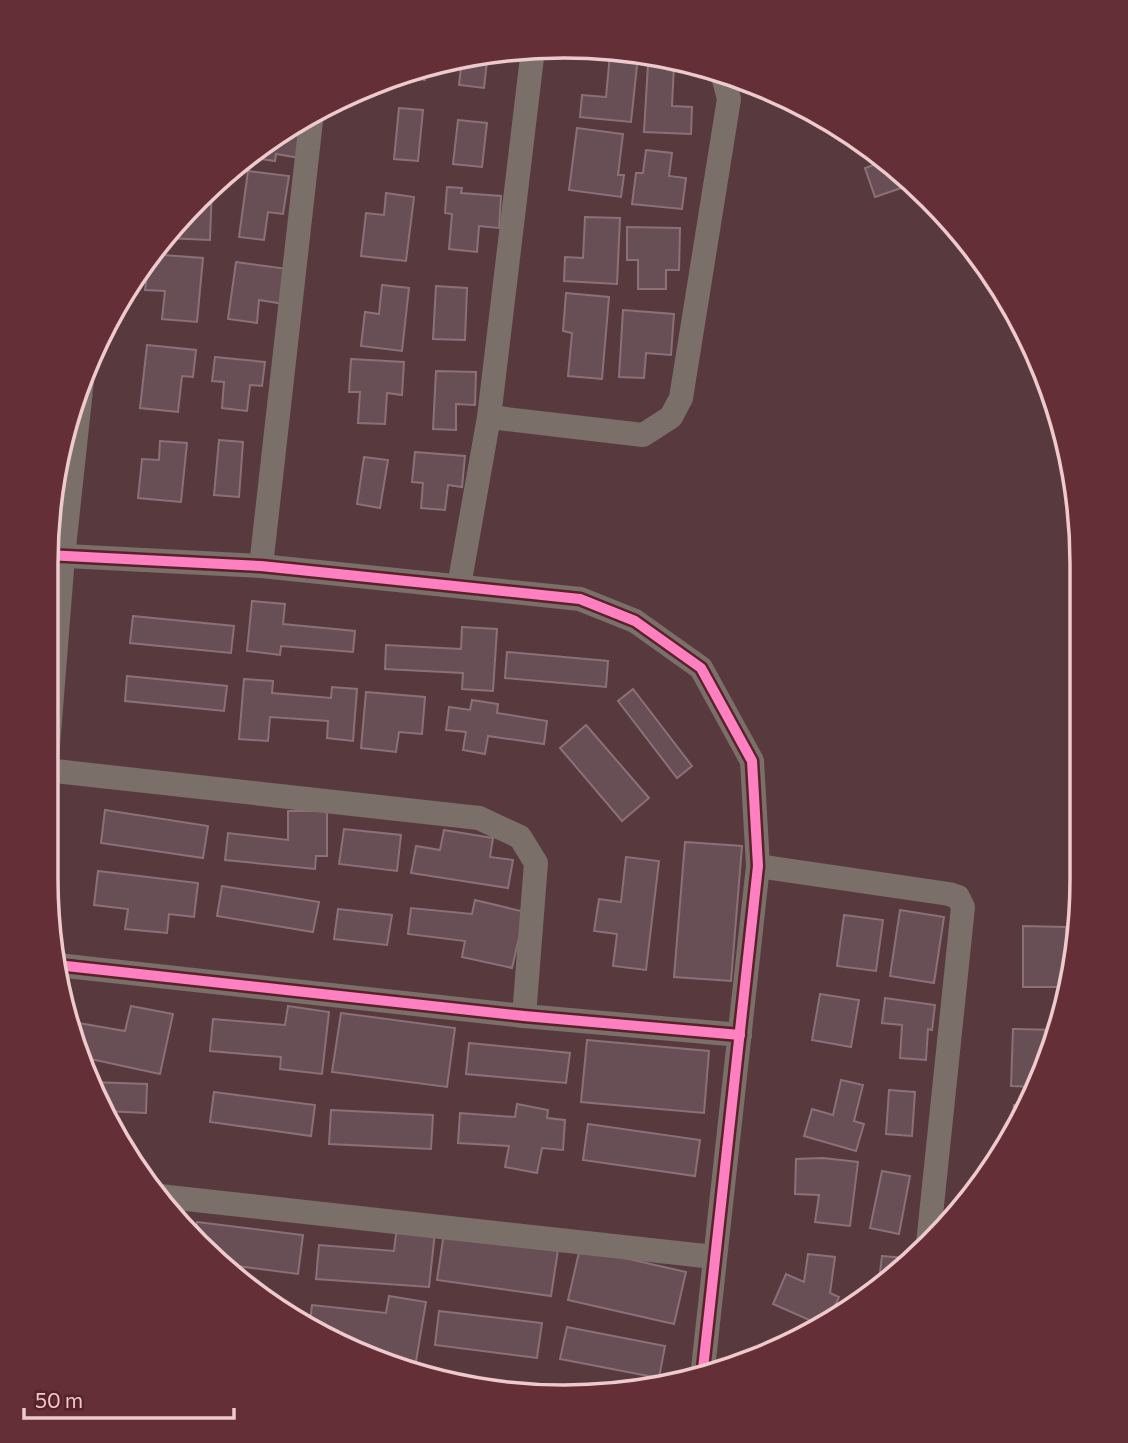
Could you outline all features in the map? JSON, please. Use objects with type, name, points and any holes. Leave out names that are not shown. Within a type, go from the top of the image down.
[{"type":"street","points":[[459,586],[489,417],[532,59]]},
{"type":"street","points":[[489,417],[643,435],[671,417],[681,398],[729,99],[725,84]]},
{"type":"street","points":[[261,566],[311,126]]},
{"type":"street","points":[[59,528],[72,445]]},
{"type":"street","points":[[58,556],[261,566],[580,599],[635,621],[701,668],[752,761],[758,866],[703,1365]]},
{"type":"street","points":[[58,771],[479,818],[520,837],[536,863],[524,1016]]},
{"type":"street","points":[[758,866],[958,897],[962,916],[930,1229]]},
{"type":"street","points":[[65,966],[524,1016],[740,1035]]},
{"type":"street","points":[[170,1197],[714,1256]]},
{"type":"building","points":[[609,60],[637,63],[631,122],[580,117],[582,95],[606,97]]},
{"type":"building","points":[[487,64],[484,88],[459,85],[461,68]]},
{"type":"building","points":[[648,65],[674,70],[672,106],[692,107],[691,134],[644,132]]},
{"type":"building","points":[[399,108],[423,110],[418,161],[394,159]]},
{"type":"building","points":[[458,120],[487,123],[482,167],[453,164]]},
{"type":"building","points":[[577,128],[623,134],[618,175],[624,175],[621,197],[569,190]]},
{"type":"building","points":[[304,130],[300,158],[276,154],[275,161],[260,159]]},
{"type":"building","points":[[646,150],[672,153],[669,176],[686,178],[682,209],[632,204],[636,173],[643,173]]},
{"type":"building","points":[[875,164],[903,188],[875,197],[865,168]]},
{"type":"building","points":[[248,171],[289,176],[283,214],[268,212],[264,240],[239,237]]},
{"type":"building","points":[[447,187],[462,188],[461,193],[501,196],[499,228],[479,226],[477,252],[449,249],[452,214],[445,213]]},
{"type":"building","points":[[386,193],[414,197],[406,261],[361,256],[366,213],[384,215]]},
{"type":"building","points":[[211,201],[210,240],[176,238]]},
{"type":"building","points":[[585,217],[620,218],[617,284],[564,281],[565,257],[583,258]]},
{"type":"building","points":[[627,227],[680,228],[679,270],[666,270],[666,289],[638,289],[638,260],[627,260]]},
{"type":"building","points":[[163,255],[203,258],[197,322],[162,319],[165,291],[145,290],[147,278]]},
{"type":"building","points":[[236,262],[288,269],[284,304],[259,300],[257,323],[228,319]]},
{"type":"building","points":[[382,285],[409,288],[402,351],[361,346],[365,312],[379,314]]},
{"type":"building","points":[[436,286],[467,288],[465,340],[433,339]]},
{"type":"building","points":[[566,293],[609,297],[602,379],[568,376],[572,333],[563,331]]},
{"type":"building","points":[[623,310],[674,314],[671,355],[646,353],[644,378],[619,377]]},
{"type":"building","points":[[147,345],[196,350],[193,377],[182,376],[178,412],[140,408]]},
{"type":"building","points":[[215,357],[265,362],[262,386],[250,385],[247,411],[222,408],[224,382],[212,381]]},
{"type":"building","points":[[351,359],[404,362],[402,395],[387,393],[385,424],[358,423],[360,392],[349,392]]},
{"type":"building","points":[[436,371],[476,372],[475,405],[456,404],[456,430],[433,429]]},
{"type":"building","points":[[219,440],[243,442],[239,497],[214,495]]},
{"type":"building","points":[[160,441],[187,443],[181,502],[138,498],[142,459],[159,460]]},
{"type":"building","points":[[415,452],[465,456],[462,487],[448,485],[445,510],[421,508],[423,483],[412,482]]},
{"type":"building","points":[[364,457],[388,460],[380,508],[357,504]]},
{"type":"building","points":[[252,601],[285,604],[283,624],[355,631],[353,652],[281,646],[280,655],[247,651]]},
{"type":"building","points":[[133,616],[234,626],[231,653],[130,643]]},
{"type":"building","points":[[462,627],[497,629],[493,691],[462,689],[463,673],[385,669],[386,645],[461,649]]},
{"type":"building","points":[[507,652],[608,661],[606,687],[505,678]]},
{"type":"building","points":[[127,676],[227,686],[224,711],[125,701]]},
{"type":"building","points":[[244,679],[273,681],[272,693],[331,698],[332,687],[357,689],[353,741],[327,738],[328,721],[270,717],[268,741],[239,739]]},
{"type":"building","points":[[633,689],[692,766],[677,778],[618,701]]},
{"type":"building","points":[[366,692],[425,697],[422,734],[399,732],[396,752],[361,748]]},
{"type":"building","points":[[472,700],[498,704],[497,713],[547,721],[544,744],[488,736],[485,754],[463,750],[466,732],[446,730],[449,707],[470,710]]},
{"type":"building","points":[[586,725],[649,798],[622,821],[560,748]]},
{"type":"building","points":[[105,810],[208,826],[203,858],[101,843]]},
{"type":"building","points":[[288,811],[327,811],[327,856],[316,856],[315,869],[225,860],[228,833],[288,840]]},
{"type":"building","points":[[344,829],[401,835],[397,871],[339,864]]},
{"type":"building","points":[[444,830],[493,838],[490,857],[513,860],[508,888],[411,873],[416,846],[440,850]]},
{"type":"building","points":[[685,842],[742,846],[731,981],[674,977]]},
{"type":"building","points":[[626,857],[659,861],[646,970],[613,966],[617,934],[594,931],[599,899],[621,902]]},
{"type":"building","points":[[98,871],[198,883],[194,917],[169,914],[167,933],[125,929],[128,909],[94,905]]},
{"type":"building","points":[[222,886],[319,902],[313,932],[217,916]]},
{"type":"building","points":[[475,900],[525,912],[512,968],[462,957],[465,941],[408,934],[411,908],[472,914]]},
{"type":"building","points":[[338,909],[392,915],[387,945],[334,939]]},
{"type":"building","points":[[900,910],[944,917],[934,983],[890,976]]},
{"type":"building","points":[[844,915],[883,920],[876,971],[837,966]]},
{"type":"building","points":[[1023,926],[1066,927],[1066,945],[1059,987],[1023,987]]},
{"type":"building","points":[[820,994],[859,1000],[851,1047],[812,1040]]},
{"type":"building","points":[[885,998],[935,1005],[932,1030],[928,1029],[926,1060],[900,1058],[902,1025],[882,1023]]},
{"type":"building","points":[[131,1006],[173,1014],[160,1074],[91,1059],[79,1023],[125,1031]]},
{"type":"building","points":[[288,1006],[329,1012],[322,1074],[280,1069],[281,1057],[210,1051],[213,1019],[285,1025]]},
{"type":"building","points":[[341,1013],[455,1028],[447,1087],[332,1072]]},
{"type":"building","points":[[1013,1029],[1047,1030],[1026,1087],[1011,1086]]},
{"type":"building","points":[[587,1040],[709,1051],[704,1113],[581,1102]]},
{"type":"building","points":[[469,1043],[570,1053],[566,1083],[466,1074]]},
{"type":"building","points":[[841,1080],[863,1085],[854,1121],[864,1124],[856,1151],[804,1136],[812,1109],[833,1115]]},
{"type":"building","points":[[100,1082],[147,1084],[146,1113],[115,1112]]},
{"type":"building","points":[[889,1090],[915,1092],[912,1136],[886,1134]]},
{"type":"building","points":[[214,1092],[315,1105],[311,1136],[210,1122]]},
{"type":"building","points":[[517,1104],[548,1110],[547,1118],[565,1120],[563,1150],[542,1148],[537,1173],[505,1167],[509,1146],[458,1143],[460,1113],[515,1117]]},
{"type":"building","points":[[331,1110],[433,1115],[431,1149],[329,1144]]},
{"type":"building","points":[[588,1124],[700,1140],[695,1176],[583,1160]]},
{"type":"building","points":[[823,1158],[858,1162],[850,1226],[815,1222],[819,1195],[795,1194],[796,1159]]},
{"type":"building","points":[[882,1171],[910,1176],[899,1234],[870,1228]]},
{"type":"building","points":[[197,1222],[303,1235],[298,1274],[237,1266],[196,1227]]},
{"type":"building","points":[[397,1226],[435,1232],[429,1287],[316,1279],[319,1245],[394,1251]]},
{"type":"building","points":[[444,1233],[558,1250],[551,1296],[437,1280]]},
{"type":"building","points":[[580,1248],[686,1272],[674,1324],[568,1300]]},
{"type":"building","points":[[808,1254],[835,1257],[830,1293],[839,1297],[835,1306],[810,1321],[773,1304],[786,1274],[804,1282]]},
{"type":"building","points":[[882,1256],[900,1258],[898,1260],[880,1275]]},
{"type":"building","points":[[389,1296],[426,1302],[416,1363],[370,1347],[311,1317],[312,1305],[386,1313]]},
{"type":"building","points":[[439,1311],[542,1323],[537,1358],[435,1345]]},
{"type":"building","points":[[567,1327],[665,1346],[659,1377],[655,1377],[560,1359]]},
{"type":"cycle path","points":[[58,556],[261,566],[580,599],[635,621],[701,668],[752,761],[758,866],[703,1365]]},
{"type":"cycle path","points":[[65,966],[524,1016],[740,1035]]}]
